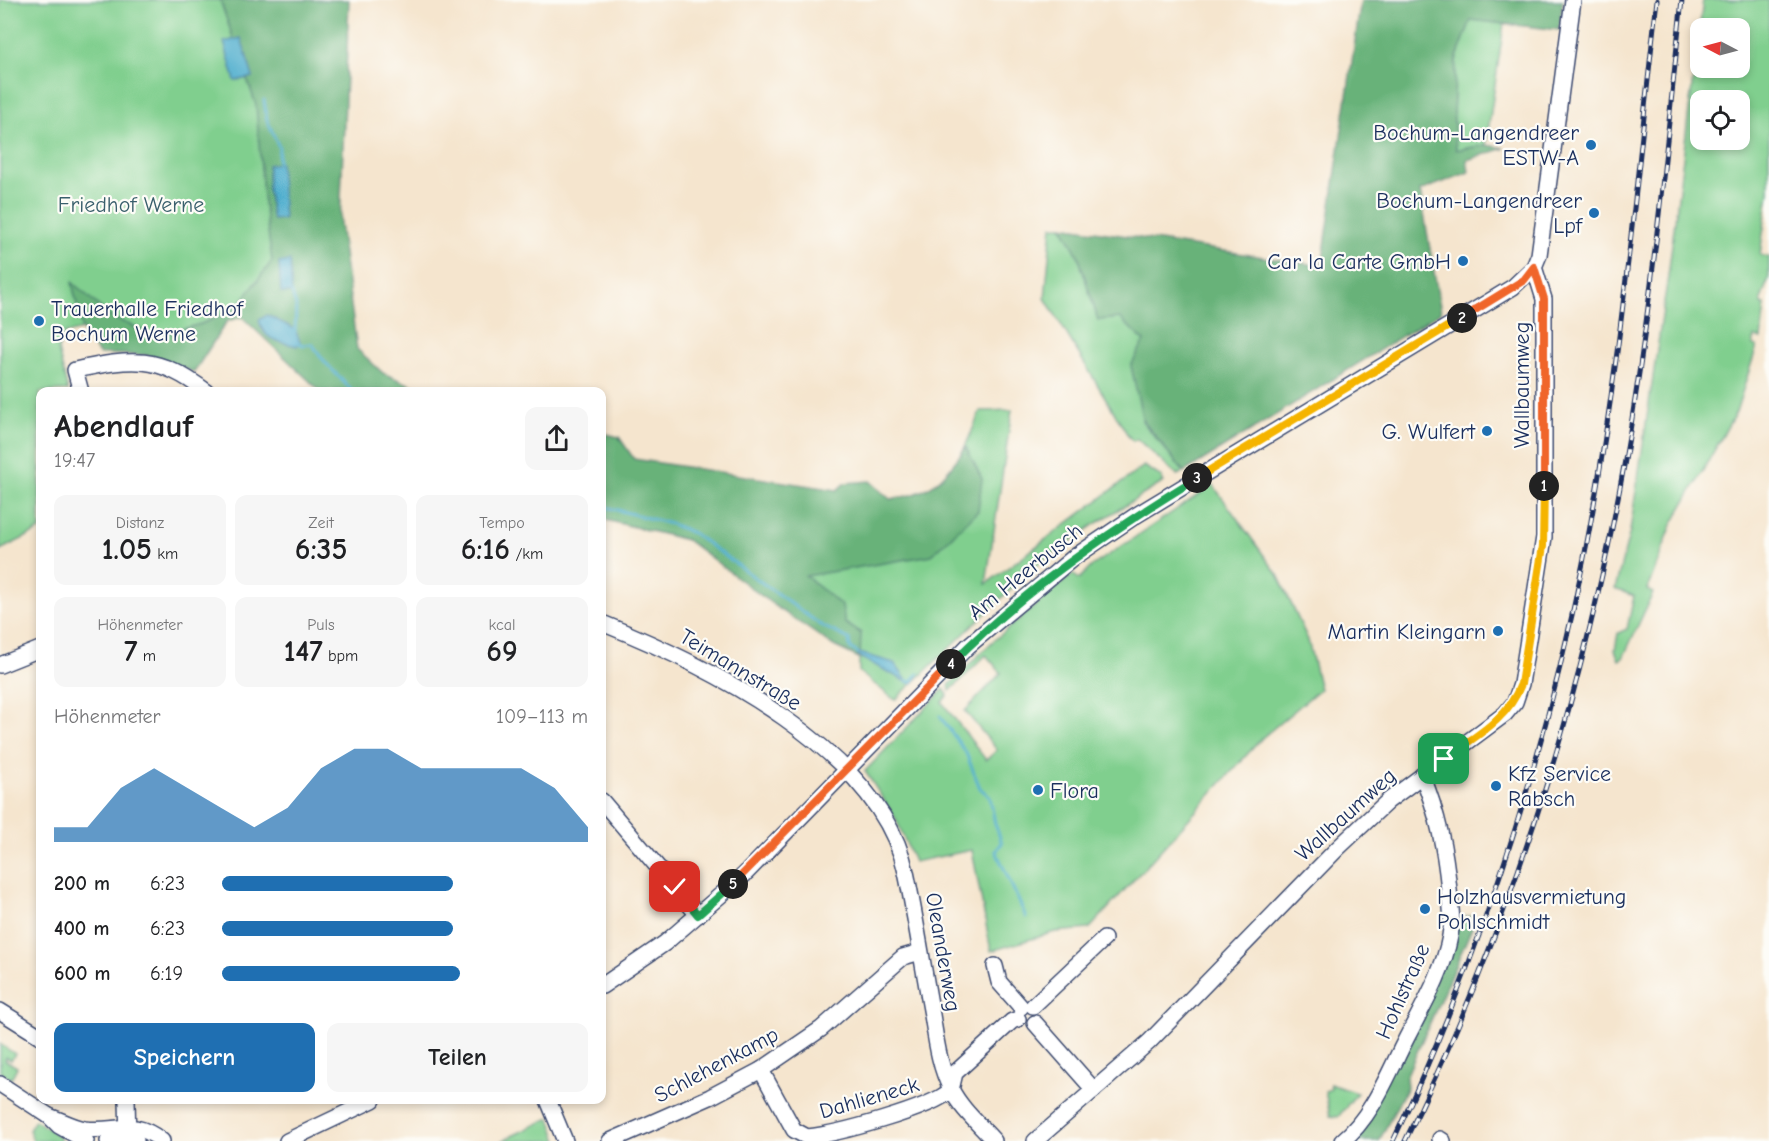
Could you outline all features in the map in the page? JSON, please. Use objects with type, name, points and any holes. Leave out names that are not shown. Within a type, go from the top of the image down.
[{"type":"street","points":[[1534,267],[1539,255],[1573,0]]},
{"type":"street","name":"Am Heerbusch","points":[[606,983],[665,943],[744,875],[968,646],[1073,558],[1135,516],[1513,287],[1534,267]]},
{"type":"street","name":"Wallbaumweg","points":[[1035,1141],[1174,1018],[1338,848],[1388,801],[1505,714],[1515,702],[1521,684],[1544,537],[1544,299],[1534,267]]},
{"type":"street","points":[[80,387],[75,370],[102,364],[141,360],[163,365],[199,387]]},
{"type":"street","name":"Teimannstraße","points":[[606,625],[690,662],[727,683],[818,743],[847,770]]},
{"type":"street","points":[[0,665],[36,651]]},
{"type":"street","name":"Oleanderweg","points":[[847,770],[861,783],[877,806],[898,847],[906,870],[941,1065],[951,1090],[994,1141]]},
{"type":"street","name":"Hohlstraße","points":[[1342,1141],[1357,1126],[1394,1065],[1442,965],[1451,935],[1452,918],[1442,834],[1436,810],[1422,775]]},
{"type":"street","points":[[606,806],[698,915]]},
{"type":"street","points":[[951,1090],[955,1073],[1104,939]]},
{"type":"street","name":"Schlehenkamp","points":[[610,1141],[710,1097],[761,1070],[821,1029],[903,957],[920,952]]},
{"type":"street","points":[[995,966],[999,981],[1024,1011],[1026,1026],[1035,1023],[1094,1090]]},
{"type":"street","points":[[0,1011],[36,1034]]},
{"type":"street","name":"Dahlieneck","points":[[761,1070],[794,1130],[807,1137],[909,1112],[951,1090]]},
{"type":"street","points":[[0,1084],[85,1138],[131,1135]]},
{"type":"street","points":[[127,1104],[131,1135]]},
{"type":"street","points":[[287,1141],[366,1104]]},
{"type":"street","points":[[550,1104],[565,1141]]},
{"type":"street","points":[[108,1141],[131,1135],[143,1128],[162,1141]]},
{"type":"green space","name":"Friedhof Werne","points":[[0,0],[266,0],[319,387],[316,387],[236,309],[201,324],[99,354],[82,329],[64,334],[58,350],[67,387],[36,387],[36,532],[0,550]]},
{"type":"green space","points":[[220,0],[349,0],[340,224],[357,349],[383,373],[416,387],[316,387],[242,317],[227,321],[194,372],[145,355],[99,354],[82,329],[72,282],[111,317],[156,336],[201,324],[236,309],[272,261],[263,196],[256,105]]},
{"type":"green space","points":[[1361,0],[1563,0],[1559,30],[1471,20],[1456,60],[1453,112],[1456,150],[1486,145],[1505,148],[1467,160],[1469,172],[1420,191],[1441,312],[1184,472],[1143,421],[1131,366],[1144,341],[1120,318],[1098,320],[1078,255],[1062,226],[1322,266]]},
{"type":"green space","points":[[1703,0],[1769,0],[1769,192],[1760,255],[1769,257],[1769,277],[1761,300],[1761,304],[1765,305],[1761,339],[1755,337],[1753,345],[1757,346],[1736,412],[1671,527],[1647,590],[1653,593],[1623,658],[1619,660],[1615,650],[1618,633],[1627,629],[1634,596],[1615,589],[1630,531],[1668,276],[1690,103],[1690,150],[1750,150],[1750,90],[1692,90],[1693,78],[1750,78],[1750,18],[1701,18]]},
{"type":"green space","points":[[1471,19],[1504,24],[1486,145],[1456,150],[1453,112],[1456,60]]},
{"type":"green space","points":[[1052,226],[1062,226],[1078,255],[1098,320],[1120,318],[1144,341],[1142,421],[1184,472],[1177,475],[1137,439],[1133,441],[1129,437],[1045,298]]},
{"type":"green space","points":[[1012,410],[986,584],[1144,466],[1160,476],[1164,482],[1095,524],[1035,566],[895,700],[859,672],[859,658],[834,646],[687,540],[606,520],[606,459],[619,473],[890,499],[909,496],[925,490],[949,471],[966,445],[980,411]]},
{"type":"green space","points":[[606,434],[619,437],[634,459],[837,490],[845,483],[870,481],[890,499],[905,497],[927,489],[943,476],[966,447],[982,479],[978,511],[932,555],[806,576],[842,606],[845,623],[861,633],[860,658],[834,646],[775,606],[687,540],[606,520]]},
{"type":"green space","points":[[1213,485],[1278,575],[1308,640],[1320,689],[1262,738],[1089,929],[1055,932],[991,951],[972,850],[914,862],[896,819],[865,771],[944,689],[948,695],[942,702],[986,760],[997,750],[965,711],[1001,673],[986,655],[950,691],[949,685],[992,642],[1073,574],[1079,579],[1092,566]]},
{"type":"green space","points":[[1471,916],[1476,919],[1406,1077],[1407,1087],[1379,1141],[1347,1141],[1429,993],[1461,918]]},
{"type":"green space","points":[[0,1044],[15,1054],[11,1060],[6,1057],[5,1060],[17,1067],[11,1079],[0,1072]]},
{"type":"green space","points":[[1330,1084],[1357,1093],[1338,1117],[1330,1116],[1325,1091],[1331,1089]]},
{"type":"green space","points":[[550,1118],[558,1141],[501,1141]]},
{"type":"green space","points":[[35,1120],[59,1136],[61,1141],[33,1141],[29,1130]]},
{"type":"water","points":[[241,38],[253,77],[235,81],[224,42]]},
{"type":"water","points":[[280,163],[284,219],[273,220],[268,192],[268,165]]},
{"type":"water","points":[[290,261],[292,293],[281,293],[279,263]]},
{"type":"water","points":[[267,315],[295,329],[300,342],[297,346],[272,339],[264,332],[259,320]]},
{"type":"water","points":[[856,652],[894,663],[909,683],[861,658]]},
{"type":"waterway","points":[[264,100],[267,120],[279,147],[278,163]]},
{"type":"waterway","points":[[292,293],[296,306],[295,332]]},
{"type":"waterway","points":[[297,342],[303,345],[312,344],[348,387]]},
{"type":"waterway","points":[[606,507],[671,524],[693,533],[822,626],[849,639],[850,648],[858,653]]},
{"type":"waterway","points":[[907,681],[912,682],[918,674]]},
{"type":"waterway","points":[[940,716],[966,753],[980,788],[990,797],[995,824],[1002,843],[996,851],[1026,917]]},
{"type":"railway","points":[[1393,1141],[1454,1001],[1506,858],[1549,712],[1567,637],[1596,493],[1617,353],[1657,0]]},
{"type":"railway","points":[[1405,1141],[1443,1060],[1510,893],[1539,808],[1588,636],[1608,548],[1635,403],[1657,230],[1682,0]]},
{"type":"place","name":"Bochum-Langendreer ESTW-A","points":[[1591,145]]},
{"type":"place","name":"Bochum-Langendreer Lpf","points":[[1594,213]]},
{"type":"place","name":"Car la Carte GmbH","points":[[1463,261]]},
{"type":"place","name":"Trauerhalle Friedhof Bochum Werne","points":[[39,321]]},
{"type":"place","name":"G. Wulfert","points":[[1487,431]]},
{"type":"place","name":"Martin Kleingarn","points":[[1498,631]]},
{"type":"place","name":"Kfz Service Rabsch","points":[[1496,786]]},
{"type":"place","name":"Flora","points":[[1038,790]]},
{"type":"place","name":"Holzhausvermietung Pohlschmidt","points":[[1425,909]]},
{"type":"route","points":[[675,887],[698,915],[744,875],[968,646],[1073,558],[1135,516],[1513,287],[1524,280],[1534,267],[1544,299],[1544,537],[1521,684],[1515,702],[1505,714],[1444,759]]}]
